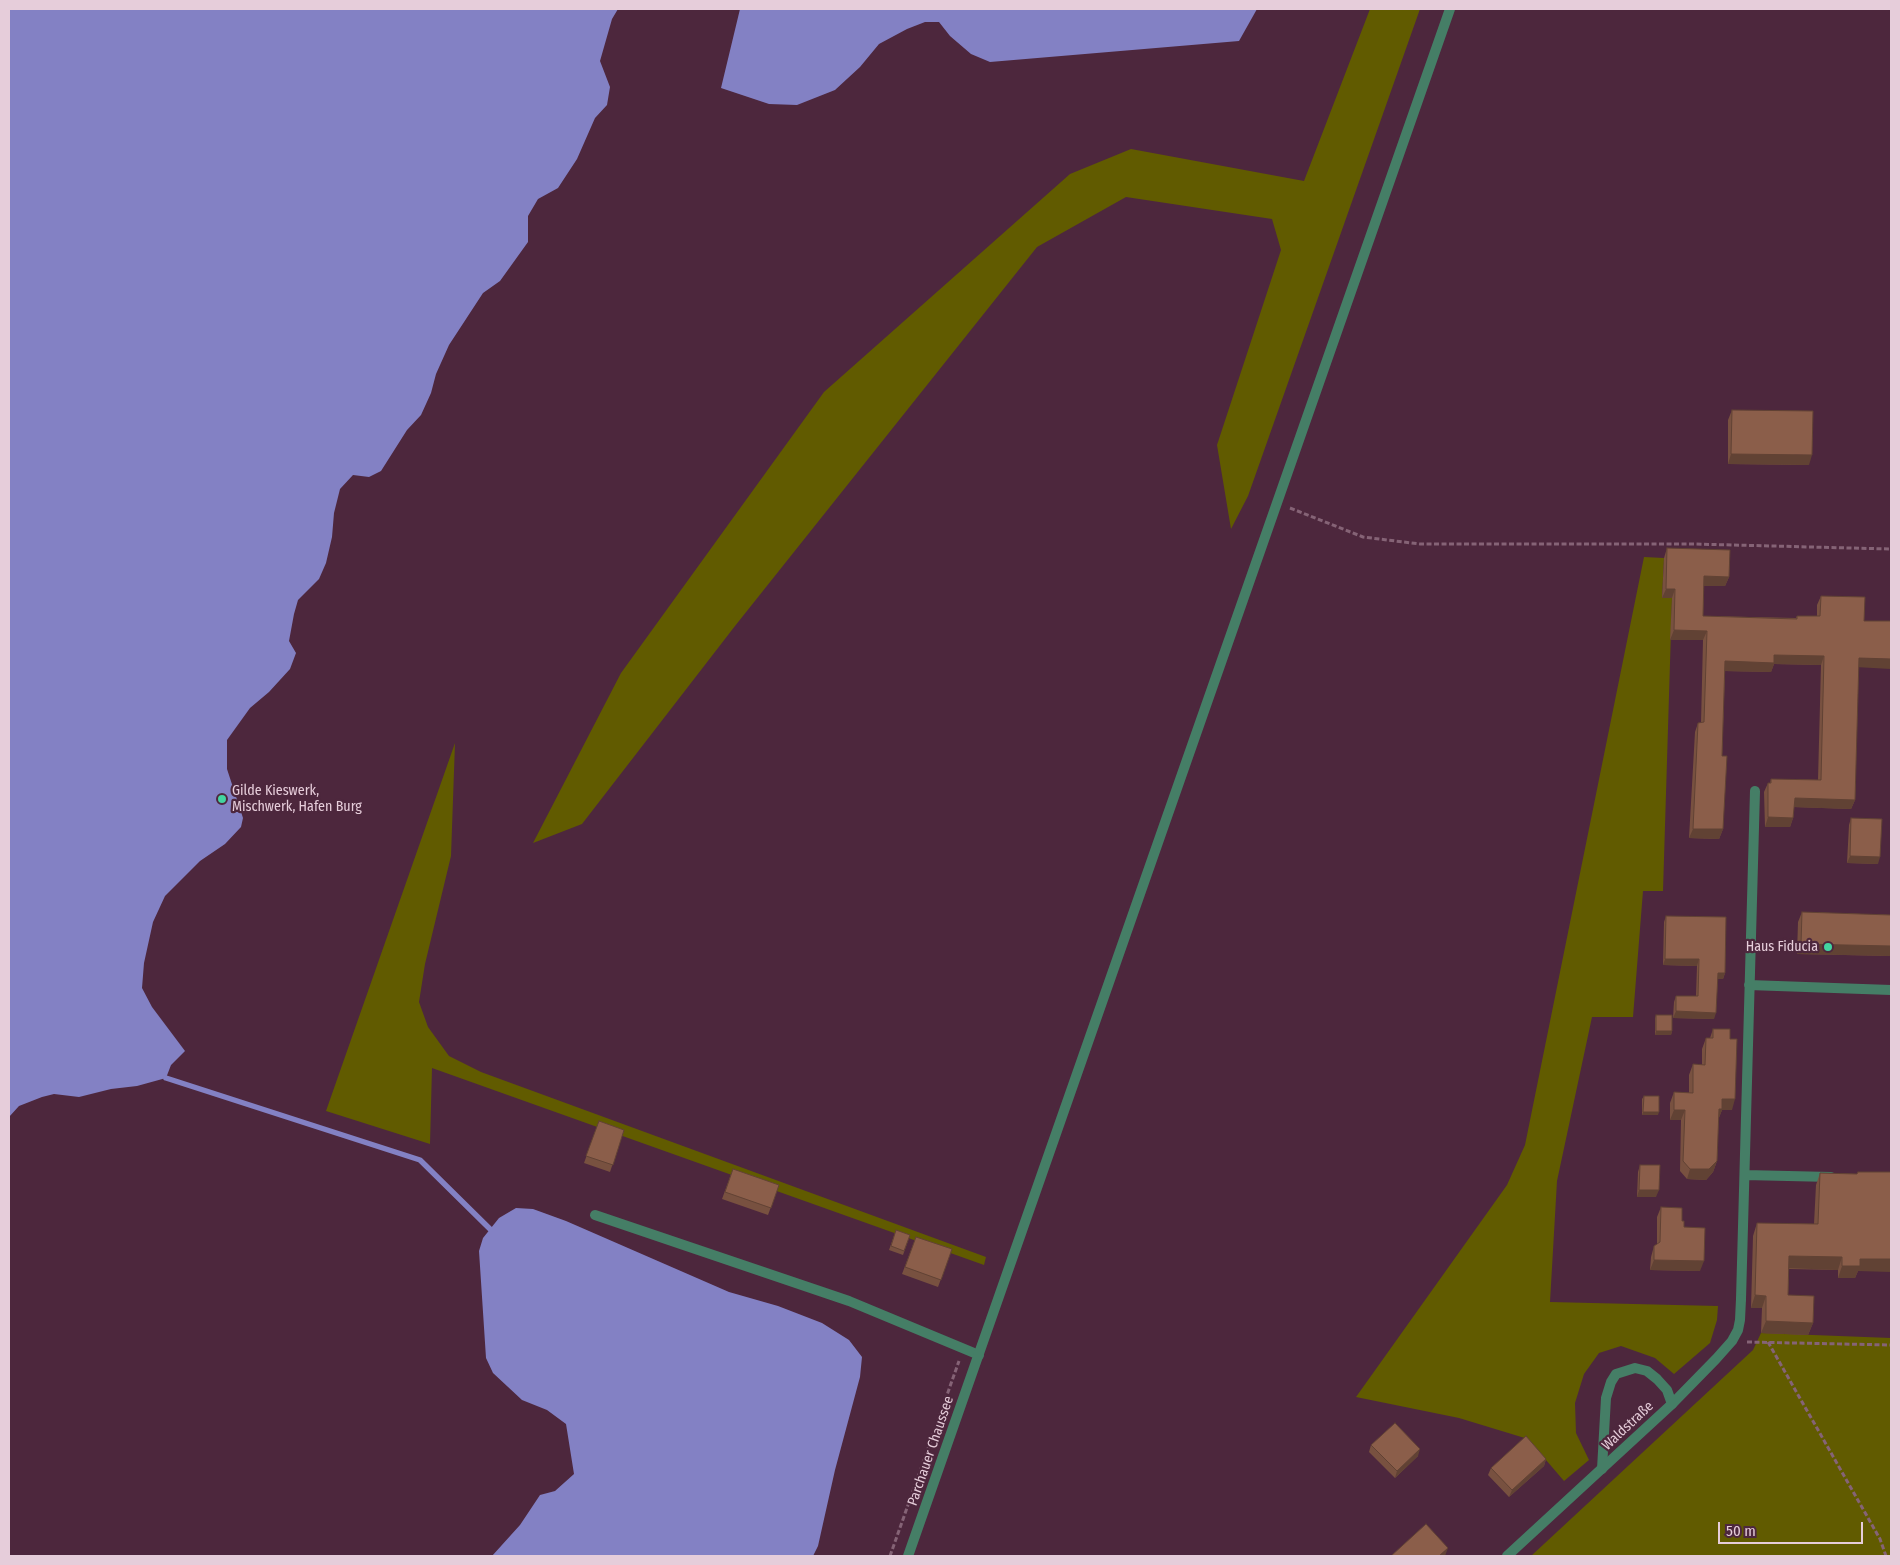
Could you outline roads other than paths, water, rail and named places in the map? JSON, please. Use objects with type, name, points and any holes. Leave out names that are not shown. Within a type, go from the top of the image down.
[{"type":"street","name":"Parchauer Chaussee","points":[[908,1556],[1450,9]]},
{"type":"street","name":"Waldstraße","points":[[1507,1556],[1672,1404],[1732,1341],[1738,1330],[1741,1299],[1756,790]]},
{"type":"street","points":[[1749,985],[1891,990]]},
{"type":"street","points":[[1745,1175],[1842,1177]]},
{"type":"street","points":[[595,1215],[849,1301],[979,1355]]},
{"type":"street","points":[[1602,1469],[1606,1398],[1611,1382],[1616,1374],[1635,1368],[1647,1371],[1667,1390],[1672,1404]]},
{"type":"waterway","points":[[166,1078],[420,1160],[490,1229]]},
{"type":"place","name":"Gilde Kieswerk, Mischwerk, Hafen Burg","points":[[222,799]]},
{"type":"place","name":"Haus Fiducia","points":[[1828,947]]}]
